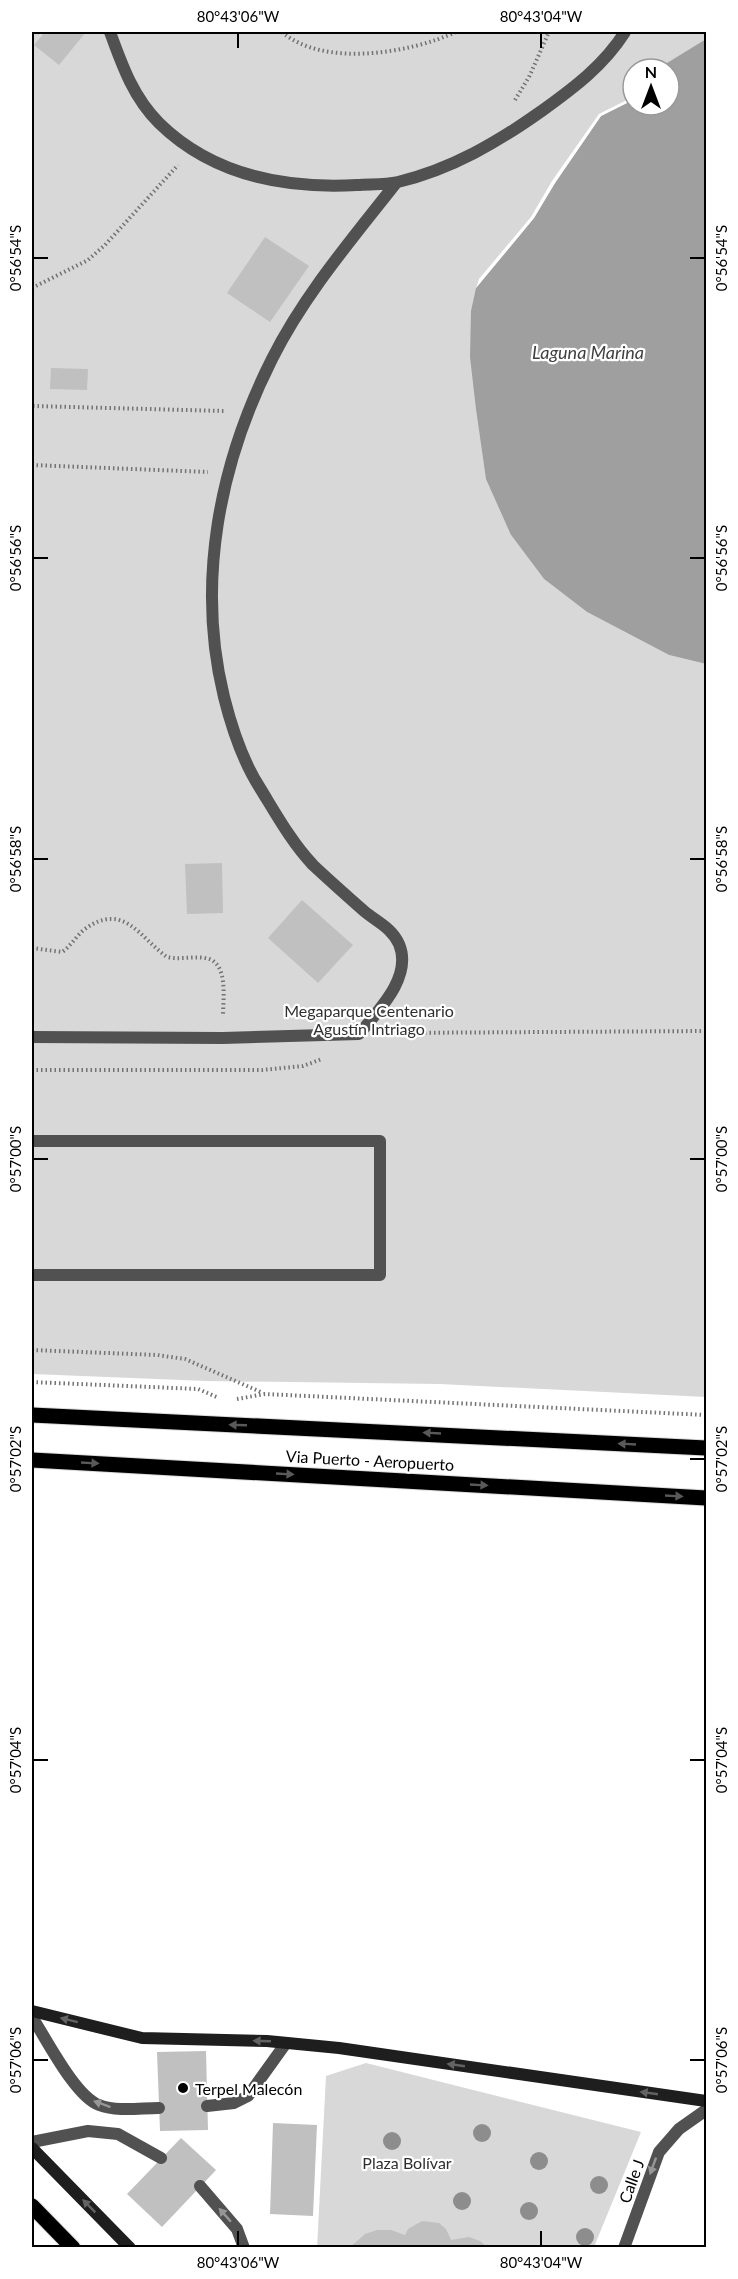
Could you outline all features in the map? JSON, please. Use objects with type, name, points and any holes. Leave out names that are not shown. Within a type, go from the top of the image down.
[{"type":"main road","name":"Via Puerto - Aeropuerto","points":[[32,1415],[706,1448]]},
{"type":"main road","name":"Via Puerto - Aeropuerto","points":[[32,1460],[706,1498]]},
{"type":"main road","points":[[32,2206],[73,2247]]},
{"type":"street","points":[[110,32],[131,88],[159,123],[192,149],[223,166],[267,181],[318,187],[396,183],[460,161],[517,129],[595,70],[625,32]]},
{"type":"street","points":[[32,1037],[223,1038],[359,1034],[392,991],[402,962],[400,945],[389,929],[366,912],[311,863],[253,778],[233,732],[219,677],[212,622],[212,576],[219,508],[237,446],[272,359],[314,288],[396,183]]},
{"type":"street","points":[[32,1141],[380,1141],[380,1275],[32,1275]]},
{"type":"street","points":[[32,2011],[142,2038],[286,2043],[339,2048],[706,2101]]},
{"type":"street","points":[[32,2018],[81,2092],[97,2104],[116,2109],[159,2108]]},
{"type":"street","points":[[207,2106],[234,2103],[248,2096],[286,2043]]},
{"type":"street","name":"Calle J","points":[[624,2247],[658,2152],[679,2129],[706,2110]]},
{"type":"street","points":[[32,2142],[88,2131],[118,2134],[161,2158]]},
{"type":"street","points":[[32,2148],[130,2247]]},
{"type":"street","points":[[200,2186],[237,2229],[244,2247]]},
{"type":"path","points":[[282,32],[318,50],[360,53],[417,46],[456,32]]},
{"type":"path","points":[[511,108],[529,77],[549,32]]},
{"type":"path","points":[[32,288],[88,260],[105,245],[192,149]]},
{"type":"path","points":[[33,406],[225,411]]},
{"type":"path","points":[[32,465],[212,472]]},
{"type":"path","points":[[32,948],[62,952],[71,946],[83,930],[96,923],[113,920],[126,922],[139,929],[167,957],[208,958],[218,965],[222,976],[223,1038]]},
{"type":"path","points":[[32,1350],[157,1355],[185,1359],[265,1394]]},
{"type":"path","points":[[32,1382],[198,1389],[226,1401],[265,1394],[706,1415]]},
{"type":"green space","name":"Megaparque Centenario Agustín Intriago","points":[[32,32],[706,32],[706,39],[677,57],[621,57],[621,117],[627,117],[511,535],[544,579],[587,612],[669,655],[706,664],[706,1397],[440,1384],[206,1381],[32,1374]]},
{"type":"green space","name":"Plaza Bolívar","points":[[366,2063],[641,2132],[594,2247],[317,2248],[326,2076]]},
{"type":"water","name":"Laguna Marina","points":[[706,39],[706,664],[669,655],[587,612],[544,579],[511,535],[486,479],[470,357],[471,311],[476,288],[534,218],[601,116],[621,106],[621,117],[681,117],[681,57],[677,57]]},
{"type":"pier","points":[[621,103],[621,106],[601,116],[534,218],[476,288],[479,279],[531,217],[552,181],[599,114]]},
{"type":"building","points":[[45,32],[86,32],[59,65],[34,45]]},
{"type":"building","points":[[265,237],[309,266],[270,322],[227,293]]},
{"type":"building","points":[[51,368],[88,369],[87,390],[50,389]]},
{"type":"building","points":[[222,863],[223,913],[187,914],[185,864]]},
{"type":"building","points":[[302,900],[353,945],[318,983],[268,938]]},
{"type":"building","points":[[206,2051],[208,2130],[160,2131],[157,2052]]},
{"type":"building","points":[[273,2123],[317,2125],[313,2216],[270,2214]]},
{"type":"building","points":[[181,2138],[216,2170],[162,2227],[127,2194]]},
{"type":"building","points":[[422,2221],[439,2223],[446,2229],[451,2240],[469,2237],[480,2241],[488,2248],[349,2248],[365,2234],[377,2230],[391,2230],[405,2235],[408,2229]]},
{"type":"place","name":"Terpel Malecón","points":[[183,2088]]}]
